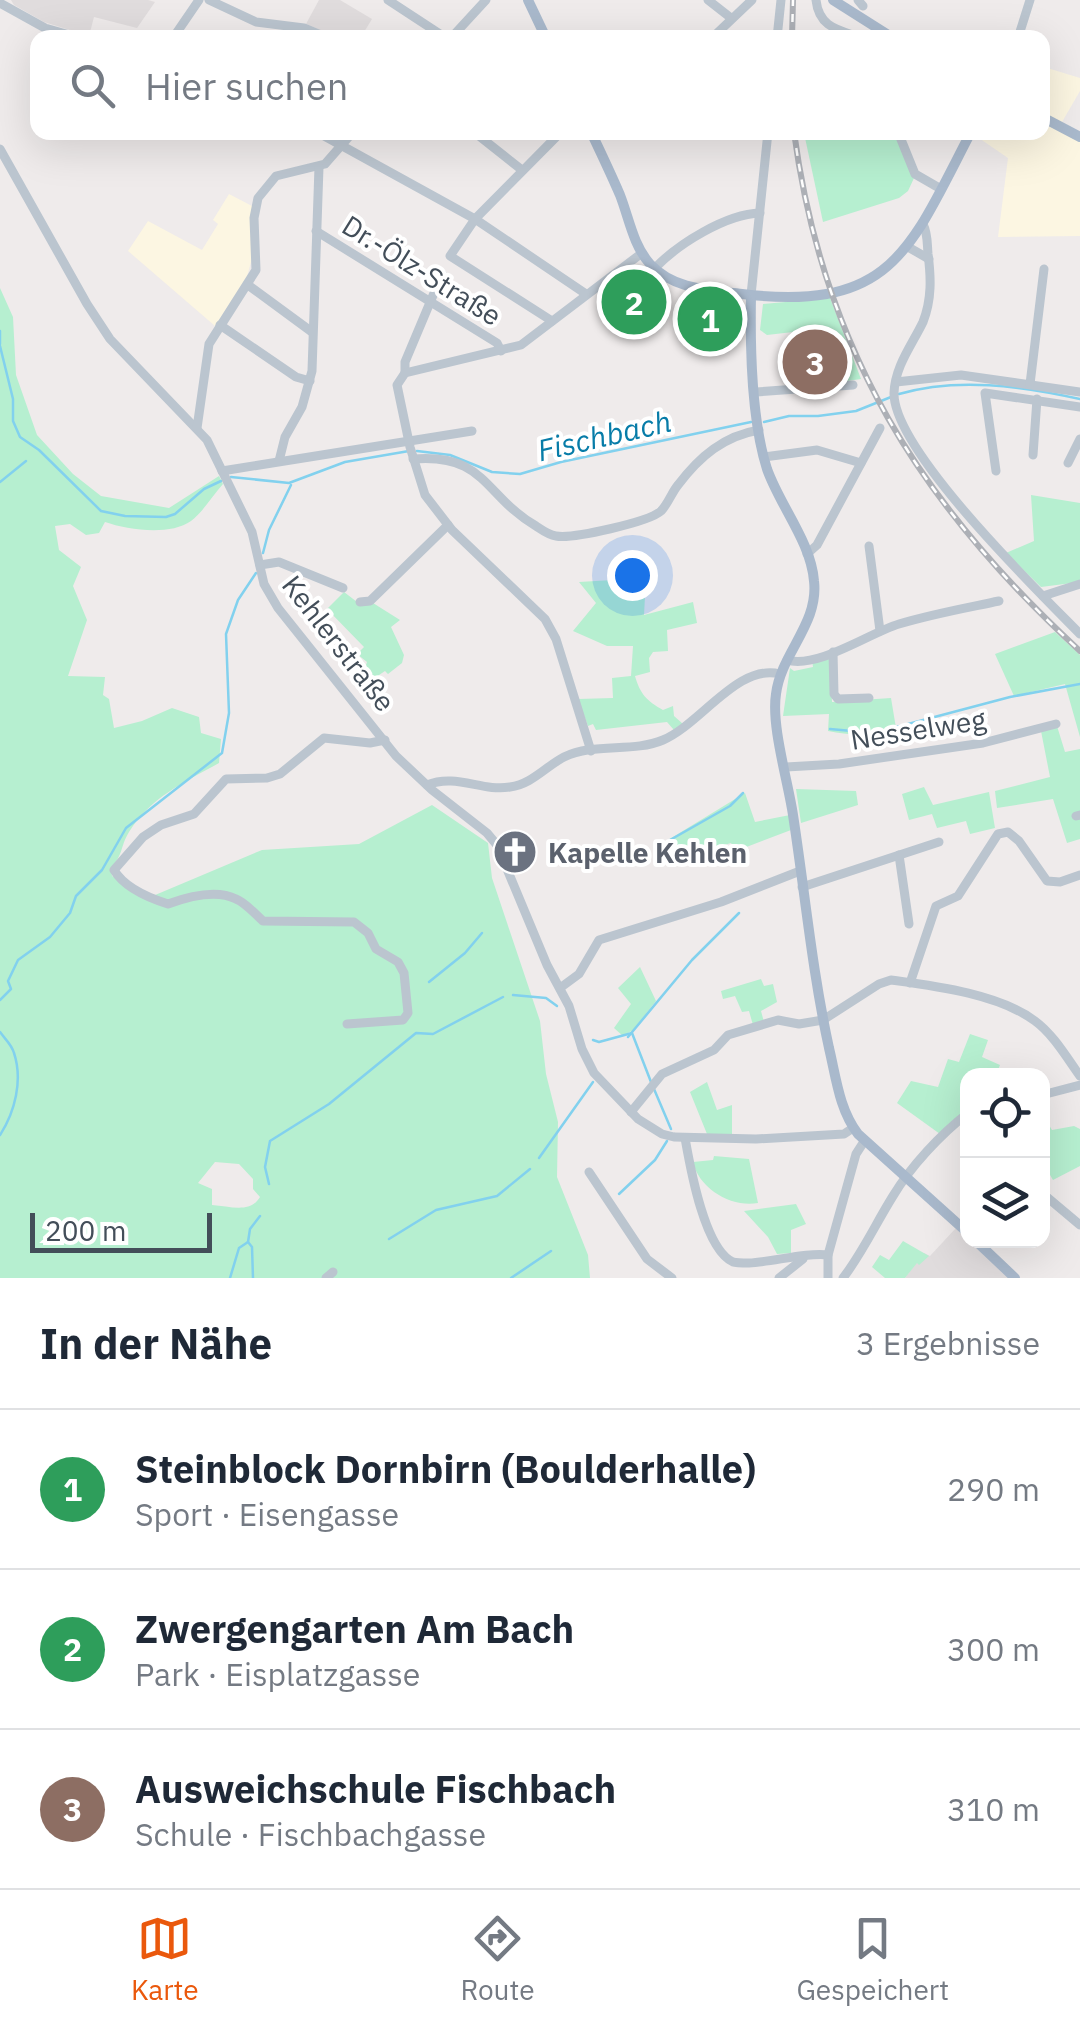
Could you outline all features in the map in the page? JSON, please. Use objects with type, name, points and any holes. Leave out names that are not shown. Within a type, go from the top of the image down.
[{"type":"main road","points":[[528,0],[542,30]]},
{"type":"main road","points":[[833,0],[880,30]]},
{"type":"main road","points":[[1050,122],[1080,137]]},
{"type":"main road","points":[[594,140],[642,253],[654,268],[678,284],[752,295],[810,296],[848,290],[877,276],[908,247],[967,140]]},
{"type":"main road","points":[[752,295],[756,392],[764,457],[814,574],[814,601],[780,674],[775,712],[823,1020],[849,1132],[960,1226]]},
{"type":"main road","points":[[983,1248],[1015,1278]]},
{"type":"street","points":[[178,30],[199,0]]},
{"type":"street","points":[[209,0],[256,22],[309,30]]},
{"type":"street","points":[[388,0],[436,30]]},
{"type":"street","points":[[457,30],[486,0]]},
{"type":"street","points":[[708,0],[731,18]]},
{"type":"street","points":[[720,30],[752,0]]},
{"type":"street","points":[[778,30],[781,0]]},
{"type":"street","points":[[1021,30],[1030,0]]},
{"type":"street","points":[[816,3],[828,26],[839,30]]},
{"type":"street","points":[[2,4],[52,30]]},
{"type":"street","points":[[335,140],[476,219],[586,294]]},
{"type":"street","points":[[197,428],[206,356],[256,264],[255,211],[264,188],[285,172],[319,167],[347,140]]},
{"type":"street","points":[[484,140],[522,170]]},
{"type":"street","points":[[552,321],[450,256],[476,219],[553,140]]},
{"type":"street","points":[[752,295],[767,140]]},
{"type":"street","points":[[901,140],[915,174],[941,189]]},
{"type":"street","name":"Kehlerstraße","points":[[0,149],[110,338],[197,428],[252,532],[264,584],[278,608],[427,785],[497,845],[546,965],[560,988],[586,1059],[599,1080],[634,1116]]},
{"type":"street","points":[[280,460],[285,436],[302,407],[310,381],[319,167]]},
{"type":"street","points":[[654,268],[713,229],[742,215],[760,213]]},
{"type":"street","points":[[923,224],[931,283],[927,310],[895,391],[916,444],[949,492],[1080,634]]},
{"type":"street","name":"Dr.-Ölz-Straße","points":[[316,231],[497,343],[501,351]]},
{"type":"street","points":[[916,236],[928,244]]},
{"type":"street","points":[[908,247],[929,259]]},
{"type":"street","points":[[403,375],[521,345],[642,253]]},
{"type":"street","points":[[1030,384],[1044,268]]},
{"type":"street","points":[[442,274],[397,385],[411,451],[425,494],[448,525],[545,619],[556,638],[591,751]]},
{"type":"street","points":[[248,285],[312,332]]},
{"type":"street","points":[[220,326],[296,376],[310,381]]},
{"type":"street","points":[[895,391],[961,375],[1080,392]]},
{"type":"street","points":[[756,392],[854,385]]},
{"type":"street","points":[[996,471],[984,393],[1080,407]]},
{"type":"street","points":[[1034,455],[1037,399]]},
{"type":"street","points":[[808,554],[817,545],[880,428]]},
{"type":"street","points":[[411,451],[474,470],[494,487],[514,513],[560,537],[641,520],[660,512],[676,487],[707,453],[736,435],[759,430]]},
{"type":"street","points":[[222,471],[280,460],[411,451],[472,432]]},
{"type":"street","points":[[1068,463],[1080,439]]},
{"type":"street","points":[[764,457],[817,450],[861,462]]},
{"type":"street","points":[[365,602],[448,525]]},
{"type":"street","points":[[868,546],[880,631]]},
{"type":"street","points":[[260,565],[280,562],[343,588]]},
{"type":"street","points":[[1043,596],[1080,584]]},
{"type":"street","points":[[787,660],[796,662],[833,652],[880,631],[999,601]]},
{"type":"street","points":[[833,652],[834,694],[838,699],[869,698]]},
{"type":"street","points":[[427,785],[460,780],[506,788],[534,778],[563,758],[663,740],[706,712],[743,680],[758,673],[780,674]]},
{"type":"street","name":"Nesselweg","points":[[786,767],[840,764],[984,743],[1056,724]]},
{"type":"street","points":[[347,1024],[402,1020],[408,1014],[404,973],[398,962],[376,949],[368,933],[354,922],[263,921],[236,899],[222,896],[197,895],[168,904],[141,892],[114,870],[143,837],[162,825],[194,814],[226,779],[280,774],[324,738],[370,743],[386,740]]},
{"type":"street","points":[[910,984],[936,906],[958,896],[998,834],[1008,832],[1016,836],[1047,881],[1060,882],[1080,875]]},
{"type":"street","points":[[802,887],[939,842]]},
{"type":"street","points":[[899,855],[909,924]]},
{"type":"street","points":[[560,988],[579,974],[598,940],[721,902],[800,871]]},
{"type":"street","points":[[849,1132],[756,1140],[685,1138],[662,1134],[634,1116],[662,1074],[714,1050],[735,1032],[778,1020],[800,1024],[823,1020],[891,980],[969,993],[1031,1018],[1080,1076]]},
{"type":"street","points":[[1050,1093],[1080,1085]]},
{"type":"street","points":[[843,1278],[907,1178],[960,1120]]},
{"type":"street","points":[[685,1138],[698,1200],[716,1242],[729,1259],[752,1263],[828,1254]]},
{"type":"street","points":[[828,1278],[828,1254],[862,1144]]},
{"type":"street","points":[[589,1172],[646,1258],[672,1278]]},
{"type":"street","points":[[1050,1200],[1080,1225]]},
{"type":"street","points":[[779,1278],[805,1258]]},
{"type":"shaded area","points":[[11,0],[155,2],[137,28],[94,17],[91,30],[70,30],[44,22]]},
{"type":"shaded area","points":[[319,0],[340,0],[372,19],[365,30],[320,30],[306,24]]},
{"type":"shaded area","points":[[1050,69],[1080,78],[1080,91],[1062,122],[1080,132],[1080,236],[998,237],[1008,158],[982,140],[1050,140]]},
{"type":"shaded area","points":[[229,194],[252,206],[253,255],[246,280],[215,326],[128,251],[148,221],[202,250],[218,224],[213,220]]},
{"type":"shaded area","points":[[956,1228],[960,1232],[960,1248],[978,1248],[1010,1278],[905,1278],[924,1253],[930,1256]]},
{"type":"green space","points":[[805,140],[897,140],[914,178],[908,191],[899,198],[823,222]]},
{"type":"green space","points":[[0,288],[13,317],[16,375],[37,435],[73,474],[101,496],[169,508],[219,476],[223,484],[191,521],[172,529],[137,529],[105,522],[99,533],[86,535],[70,524],[55,526],[59,550],[81,567],[73,586],[87,620],[68,676],[105,677],[103,695],[109,699],[114,728],[172,708],[199,717],[201,733],[221,739],[219,763],[169,792],[138,820],[111,868],[112,876],[148,898],[262,850],[359,844],[432,805],[488,843],[492,878],[540,1021],[546,1074],[558,1122],[557,1177],[588,1255],[590,1278],[0,1278]],"holes":[[[215,1162],[239,1164],[253,1179],[253,1189],[260,1197],[251,1206],[212,1205],[212,1189],[198,1183]]]},
{"type":"green space","points":[[830,298],[861,379],[840,382],[836,341],[794,344],[793,332],[767,335],[760,330],[763,304]]},
{"type":"green space","points":[[1031,495],[1080,503],[1080,582],[1041,587],[1006,553],[1034,541]]},
{"type":"green space","points":[[646,578],[644,615],[693,602],[697,623],[667,630],[668,651],[653,652],[649,658],[650,672],[635,676],[648,700],[663,710],[673,706],[674,716],[683,724],[674,730],[667,722],[596,730],[593,724],[588,726],[578,699],[613,698],[612,678],[631,676],[633,646],[607,646],[573,631],[596,603],[579,582]]},
{"type":"green space","points":[[344,592],[361,605],[373,603],[400,620],[391,627],[404,655],[402,663],[388,674],[385,671],[379,675],[380,680],[373,679],[365,668],[367,662],[357,654],[364,647],[327,609]]},
{"type":"green space","points":[[1055,632],[1080,655],[1080,737],[1065,684],[1014,696],[995,654]]},
{"type":"green space","points":[[830,659],[832,702],[891,698],[896,728],[846,734],[828,731],[829,714],[783,716],[790,668],[794,671],[813,667],[812,660]]},
{"type":"green space","points":[[1057,726],[1065,752],[1080,749],[1080,839],[1067,843],[1053,799],[997,808],[995,791],[1050,777],[1041,731]]},
{"type":"green space","points":[[924,787],[933,805],[989,792],[995,828],[970,834],[966,821],[937,828],[932,814],[909,820],[902,794]]},
{"type":"green space","points":[[796,789],[856,791],[858,805],[801,823]]},
{"type":"green space","points":[[745,793],[755,822],[790,815],[791,830],[736,851],[731,843],[680,858],[668,840]]},
{"type":"green space","points":[[640,967],[656,1001],[633,1030],[623,1036],[614,1028],[631,1004],[618,988]]},
{"type":"green space","points":[[761,979],[764,986],[773,984],[777,1002],[761,1011],[764,1022],[753,1025],[749,1011],[742,1012],[735,996],[723,999],[721,991]]},
{"type":"green space","points":[[970,1034],[988,1040],[982,1057],[1000,1065],[960,1068],[960,1115],[940,1134],[897,1103],[911,1081],[938,1087],[948,1059],[959,1062]]},
{"type":"green space","points":[[707,1082],[717,1110],[732,1105],[732,1135],[707,1134],[690,1092]]},
{"type":"green space","points":[[1074,1126],[1080,1129],[1080,1166],[1053,1180],[1050,1127],[1052,1130]]},
{"type":"green space","points":[[714,1156],[749,1159],[758,1203],[728,1199],[709,1188],[693,1162],[713,1160]]},
{"type":"green space","points":[[796,1204],[806,1224],[791,1230],[791,1253],[777,1254],[768,1237],[744,1211]]},
{"type":"green space","points":[[903,1241],[929,1256],[905,1278],[885,1278],[872,1267],[880,1255],[889,1260]]},
{"type":"waterway","name":"Fischbach","points":[[0,331],[0,344]]},
{"type":"waterway","name":"Fischbach","points":[[0,346],[13,399],[13,421],[20,437],[39,450],[101,511],[166,517],[221,481]]},
{"type":"waterway","name":"Fischbach","points":[[899,394],[943,386],[989,385],[1080,399]]},
{"type":"waterway","name":"Fischbach","points":[[764,422],[856,411],[891,397]]},
{"type":"waterway","name":"Fischbach","points":[[417,451],[450,455],[492,472],[520,474],[751,422]]},
{"type":"waterway","name":"Fischbach","points":[[231,477],[289,483],[345,462],[409,451]]},
{"type":"waterway","points":[[0,482],[26,461]]},
{"type":"waterway","points":[[263,553],[269,530],[291,485]]},
{"type":"waterway","points":[[0,1000],[11,989],[8,981],[18,960],[50,937],[70,913],[76,896],[102,870],[126,828],[222,753],[229,713],[226,634],[238,600],[256,573]]},
{"type":"waterway","points":[[830,729],[874,733],[1010,697],[1080,684]]},
{"type":"waterway","points":[[670,840],[730,806],[743,793]]},
{"type":"waterway","points":[[628,1037],[692,960],[739,913]]},
{"type":"waterway","points":[[429,982],[465,953],[482,933]]},
{"type":"waterway","points":[[513,995],[546,998],[557,1006]]},
{"type":"waterway","points":[[269,1184],[265,1167],[270,1141],[329,1104],[416,1033],[433,1034],[503,997]]},
{"type":"waterway","points":[[0,1032],[13,1050],[18,1074],[13,1106],[0,1135]]},
{"type":"waterway","points":[[593,1040],[599,1042],[632,1033],[651,1082]]},
{"type":"waterway","points":[[539,1158],[593,1082]]},
{"type":"waterway","points":[[654,1089],[671,1129]]},
{"type":"waterway","points":[[619,1194],[655,1160],[667,1141]]},
{"type":"waterway","points":[[389,1239],[436,1210],[497,1196],[530,1169]]},
{"type":"waterway","points":[[253,1278],[252,1247],[248,1242],[250,1229],[260,1216]]},
{"type":"waterway","points":[[230,1278],[239,1248],[248,1242]]},
{"type":"waterway","points":[[511,1278],[551,1251]]},
{"type":"railway","points":[[792,30],[793,0]]},
{"type":"railway","points":[[795,140],[808,211],[829,285],[855,354],[888,418],[927,480],[972,539],[1080,651]]},
{"type":"place","name":"Zwergengarten Am Bach","points":[[634,302]]},
{"type":"place","name":"Steinblock Dornbirn (Boulderhalle)","points":[[710,319]]},
{"type":"place","name":"Ausweichschule Fischbach","points":[[815,362]]},
{"type":"place","name":"Kapelle Kehlen","points":[[515,852]]}]
